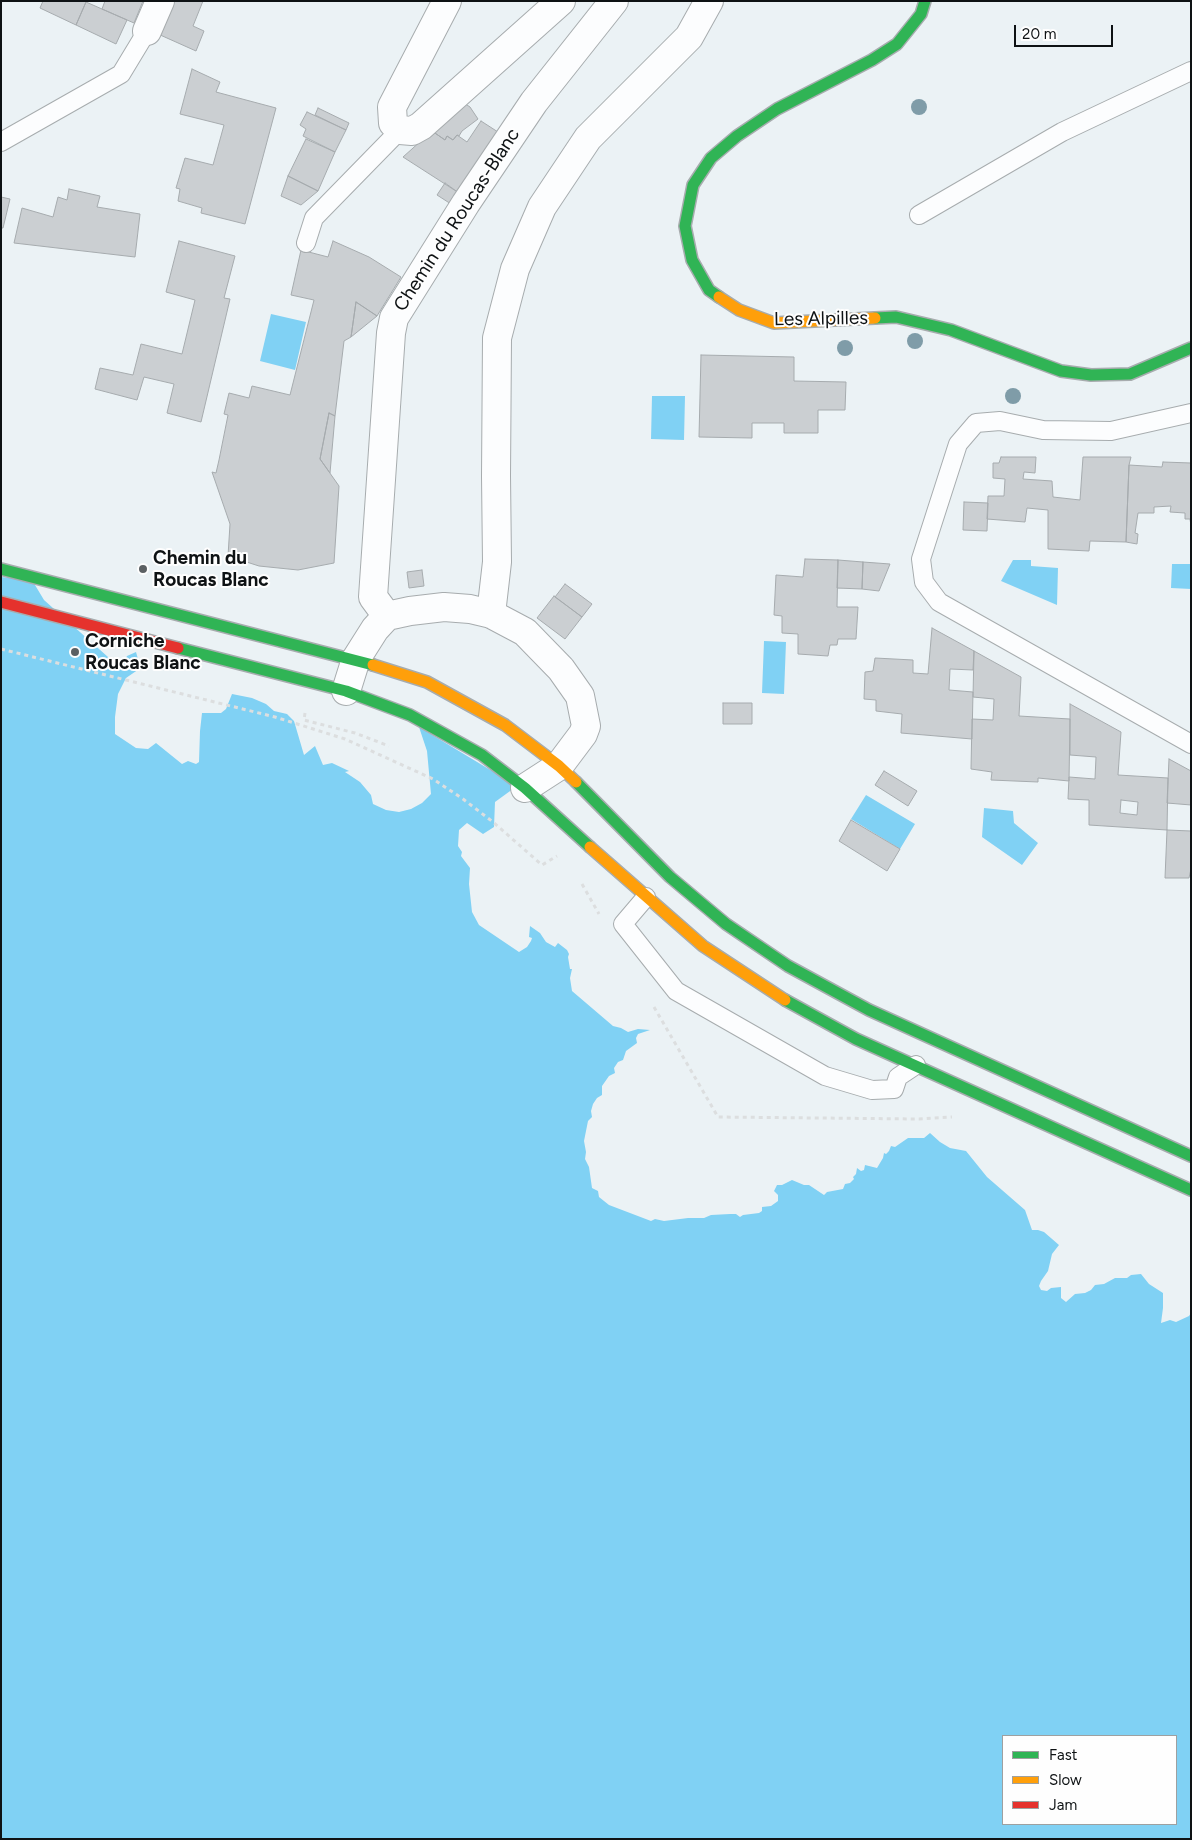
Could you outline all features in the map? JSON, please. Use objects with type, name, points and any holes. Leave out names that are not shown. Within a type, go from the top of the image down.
[{"type":"main road","name":"Les Alpilles","points":[[925,1],[921,14],[897,44],[872,60],[777,110],[737,136],[711,158],[693,185],[685,226],[692,260],[709,290],[739,310],[774,322],[896,317],[950,330],[1061,371],[1091,375],[1130,374],[1191,348]]},
{"type":"main road","points":[[1,569],[356,659],[427,682],[505,725],[559,766],[670,877],[726,924],[788,966],[869,1010],[1191,1156]]},
{"type":"main road","points":[[1,602],[346,691],[410,715],[482,755],[531,793],[703,946],[776,995],[856,1039],[1191,1190]]},
{"type":"street","points":[[147,31],[160,1]]},
{"type":"street","points":[[447,1],[392,107],[393,123],[400,130],[412,131],[421,126],[561,1]]},
{"type":"street","name":"Chemin du Roucas-Blanc","points":[[387,616],[373,598],[390,343],[394,318],[466,203],[534,102],[614,1]]},
{"type":"street","points":[[492,614],[497,562],[498,338],[515,269],[542,207],[588,138],[689,37],[709,1]]},
{"type":"street","points":[[346,691],[356,659],[375,629],[387,616],[444,607],[470,609],[492,614],[525,632],[561,669],[580,696],[586,726],[583,734],[559,766],[531,793]]},
{"type":"lane","points":[[1,142],[121,74],[147,31]]},
{"type":"lane","points":[[918,215],[1062,132],[1191,71]]},
{"type":"lane","points":[[306,242],[314,218],[400,130]]},
{"type":"lane","points":[[1191,412],[1111,431],[1043,430],[1000,421],[976,423],[958,444],[920,559],[924,582],[939,602],[1191,744]]},
{"type":"lane","points":[[646,897],[623,924],[676,991],[825,1076],[872,1090],[894,1089],[898,1077],[916,1065]]},
{"type":"path","points":[[1,649],[274,717],[345,739],[378,752],[440,784],[494,822],[542,865],[558,856]]},
{"type":"path","points":[[297,711],[314,715]]},
{"type":"path","points":[[305,713],[304,720],[355,733],[389,746]]},
{"type":"path","points":[[551,850],[563,861]]},
{"type":"water","points":[[271,314],[306,322],[295,370],[260,361]]},
{"type":"water","points":[[652,396],[685,396],[684,440],[651,439]]},
{"type":"water","points":[[1013,560],[1031,560],[1031,566],[1058,568],[1057,605],[1001,581]]},
{"type":"water","points":[[1172,564],[1191,564],[1191,589],[1171,588]]},
{"type":"water","points":[[1,577],[32,580],[44,600],[117,665],[122,666],[127,656],[136,652],[138,659],[145,665],[126,678],[118,694],[115,734],[136,748],[148,749],[156,743],[182,764],[188,761],[196,764],[199,762],[202,713],[221,713],[226,709],[232,694],[252,698],[266,704],[274,711],[287,714],[294,721],[304,755],[315,746],[323,765],[332,763],[349,771],[345,772],[360,782],[371,795],[373,804],[386,810],[399,812],[411,809],[422,803],[431,794],[427,751],[419,727],[517,786],[495,802],[494,827],[483,834],[467,823],[459,830],[458,846],[462,852],[461,856],[470,868],[469,884],[472,912],[479,925],[519,952],[527,947],[531,941],[532,938],[529,937],[530,926],[540,933],[546,942],[555,947],[558,943],[569,954],[570,969],[572,969],[570,978],[572,991],[613,1026],[628,1032],[638,1029],[650,1030],[638,1034],[636,1038],[637,1043],[626,1051],[623,1060],[618,1062],[614,1068],[615,1073],[609,1076],[602,1086],[602,1095],[593,1104],[592,1117],[588,1121],[584,1141],[585,1159],[589,1167],[592,1188],[598,1191],[599,1197],[609,1205],[651,1221],[655,1219],[664,1221],[704,1218],[711,1215],[730,1214],[736,1214],[740,1217],[759,1213],[762,1211],[762,1207],[771,1206],[778,1201],[778,1195],[774,1191],[777,1185],[782,1185],[792,1180],[809,1185],[824,1195],[827,1192],[843,1189],[845,1184],[850,1183],[854,1179],[857,1168],[861,1171],[864,1170],[865,1165],[877,1168],[884,1153],[886,1154],[889,1151],[891,1146],[895,1147],[908,1138],[924,1138],[930,1133],[950,1148],[966,1151],[987,1177],[1025,1210],[1032,1230],[1044,1232],[1059,1245],[1052,1254],[1048,1271],[1039,1286],[1041,1290],[1047,1291],[1051,1288],[1061,1287],[1061,1298],[1066,1302],[1075,1294],[1085,1293],[1095,1285],[1104,1284],[1115,1278],[1127,1278],[1131,1275],[1141,1274],[1149,1284],[1163,1293],[1161,1323],[1170,1320],[1176,1322],[1189,1316],[1191,1313],[1191,1839],[1,1839]]},
{"type":"water","points":[[764,641],[786,642],[784,694],[762,693]]},
{"type":"water","points":[[866,795],[915,824],[900,849],[851,819]]},
{"type":"water","points":[[984,808],[1013,811],[1014,823],[1038,843],[1022,865],[982,837]]},
{"type":"building","points":[[43,1],[86,2],[76,25],[40,8]]},
{"type":"building","points":[[105,1],[143,1],[134,23],[102,9]]},
{"type":"building","points":[[171,1],[203,1],[193,26],[204,31],[196,51],[158,34]]},
{"type":"building","points":[[86,2],[127,20],[116,44],[76,25]]},
{"type":"building","points":[[192,69],[220,82],[216,92],[276,108],[245,224],[201,213],[202,208],[178,201],[180,189],[176,188],[185,158],[213,165],[224,125],[180,114]]},
{"type":"building","points":[[464,103],[470,107],[478,119],[462,131],[459,136],[457,135],[453,140],[447,136],[445,140],[432,131]]},
{"type":"building","points":[[318,108],[349,123],[346,130],[315,115]]},
{"type":"building","points":[[307,112],[346,130],[335,152],[303,136],[306,129],[300,125]]},
{"type":"building","points":[[481,121],[498,132],[459,193],[403,157],[432,131],[445,140],[447,136],[453,140],[457,135],[467,142]]},
{"type":"building","points":[[306,139],[335,152],[318,191],[288,176]]},
{"type":"building","points":[[288,176],[318,191],[301,205],[281,196]]},
{"type":"building","points":[[445,183],[459,193],[451,204],[437,195]]},
{"type":"building","points":[[69,189],[100,196],[97,207],[140,214],[135,257],[14,243],[22,208],[53,217],[58,197],[67,200]]},
{"type":"building","points":[[1,197],[10,199],[3,228],[1,228]]},
{"type":"building","points":[[179,241],[235,256],[224,298],[230,299],[201,422],[167,413],[174,384],[144,377],[137,400],[95,389],[100,368],[133,375],[141,344],[182,354],[195,300],[166,292]]},
{"type":"building","points":[[333,241],[369,257],[401,277],[377,316],[356,302],[351,337],[344,341],[335,416],[329,413],[320,459],[339,486],[334,563],[298,570],[259,566],[228,556],[230,524],[212,472],[216,473],[219,460],[228,415],[224,414],[229,393],[249,398],[252,386],[290,395],[314,300],[291,295],[301,250],[328,257]]},
{"type":"building","points":[[356,302],[377,316],[351,337]]},
{"type":"building","points":[[701,355],[794,357],[794,381],[846,382],[845,410],[818,410],[818,433],[784,433],[784,423],[752,423],[752,438],[699,437]]},
{"type":"building","points":[[329,413],[335,416],[330,473],[320,459]]},
{"type":"building","points":[[1001,457],[1036,457],[1035,473],[1024,472],[1023,479],[1052,481],[1053,497],[1080,500],[1083,457],[1131,457],[1129,465],[1126,542],[1090,541],[1089,551],[1048,549],[1048,510],[1027,508],[1025,522],[987,519],[988,496],[1004,496],[1005,479],[993,478],[993,463],[999,463]]},
{"type":"building","points":[[1163,462],[1191,463],[1191,526],[1190,519],[1185,519],[1185,513],[1170,512],[1171,506],[1154,507],[1154,513],[1138,513],[1135,533],[1138,534],[1137,544],[1126,542],[1129,465],[1162,467]]},
{"type":"building","points":[[964,502],[988,503],[987,531],[963,530]]},
{"type":"building","points":[[805,559],[838,560],[837,607],[858,607],[856,639],[838,639],[837,645],[830,645],[828,656],[798,654],[798,634],[782,633],[782,616],[774,615],[776,575],[803,577]]},
{"type":"building","points":[[838,560],[863,562],[862,589],[837,588]]},
{"type":"building","points":[[863,562],[890,564],[879,591],[862,589]]},
{"type":"building","points":[[422,570],[424,586],[409,588],[407,572]]},
{"type":"building","points":[[565,584],[592,604],[582,617],[555,597]]},
{"type":"building","points":[[554,596],[582,617],[565,639],[537,618]]},
{"type":"building","points":[[932,628],[974,651],[973,670],[950,669],[949,690],[973,692],[972,739],[901,733],[902,714],[876,711],[876,700],[864,699],[865,672],[873,671],[875,658],[913,660],[913,673],[928,674]]},
{"type":"building","points":[[974,651],[1021,677],[1019,716],[1070,719],[1069,781],[1038,778],[1038,782],[991,780],[992,772],[971,769],[972,719],[993,720],[994,699],[973,697]]},
{"type":"building","points":[[723,703],[752,703],[752,724],[723,724]]},
{"type":"building","points":[[1070,704],[1121,732],[1118,775],[1168,778],[1167,830],[1089,825],[1089,800],[1068,799],[1069,777],[1095,779],[1096,757],[1070,755]],"holes":[[[1121,800],[1138,802],[1137,815],[1120,813]]]},
{"type":"building","points":[[1169,759],[1191,771],[1191,805],[1167,803]]},
{"type":"building","points":[[884,771],[917,791],[908,806],[875,785]]},
{"type":"building","points":[[851,820],[900,849],[887,871],[839,841]]},
{"type":"building","points":[[1167,830],[1191,831],[1191,869],[1189,878],[1165,878]]},
{"type":"traffic: fast","points":[[719,297],[709,290],[692,260],[685,226],[693,185],[711,158],[737,136],[777,109],[872,60],[897,44],[921,14],[925,1]]},
{"type":"traffic: fast","points":[[875,318],[896,317],[951,330],[1061,371],[1091,375],[1130,374],[1191,348]]},
{"type":"traffic: fast","points":[[1,569],[373,665]]},
{"type":"traffic: fast","points":[[178,648],[346,691],[410,715],[482,755],[525,788],[590,847]]},
{"type":"traffic: fast","points":[[576,782],[670,877],[726,924],[788,966],[869,1010],[1191,1156]]},
{"type":"traffic: fast","points":[[785,1000],[856,1039],[1191,1190]]},
{"type":"traffic: slow","points":[[719,297],[739,310],[774,323],[875,318]]},
{"type":"traffic: slow","points":[[373,665],[427,682],[505,725],[559,766],[576,782]]},
{"type":"traffic: slow","points":[[590,847],[703,946],[785,1000]]},
{"type":"traffic: jam","points":[[1,602],[178,648]]},
{"type":"place","name":"Chemin du Roucas Blanc","points":[[143,569]]},
{"type":"place","name":"Corniche Roucas Blanc","points":[[75,652]]}]
